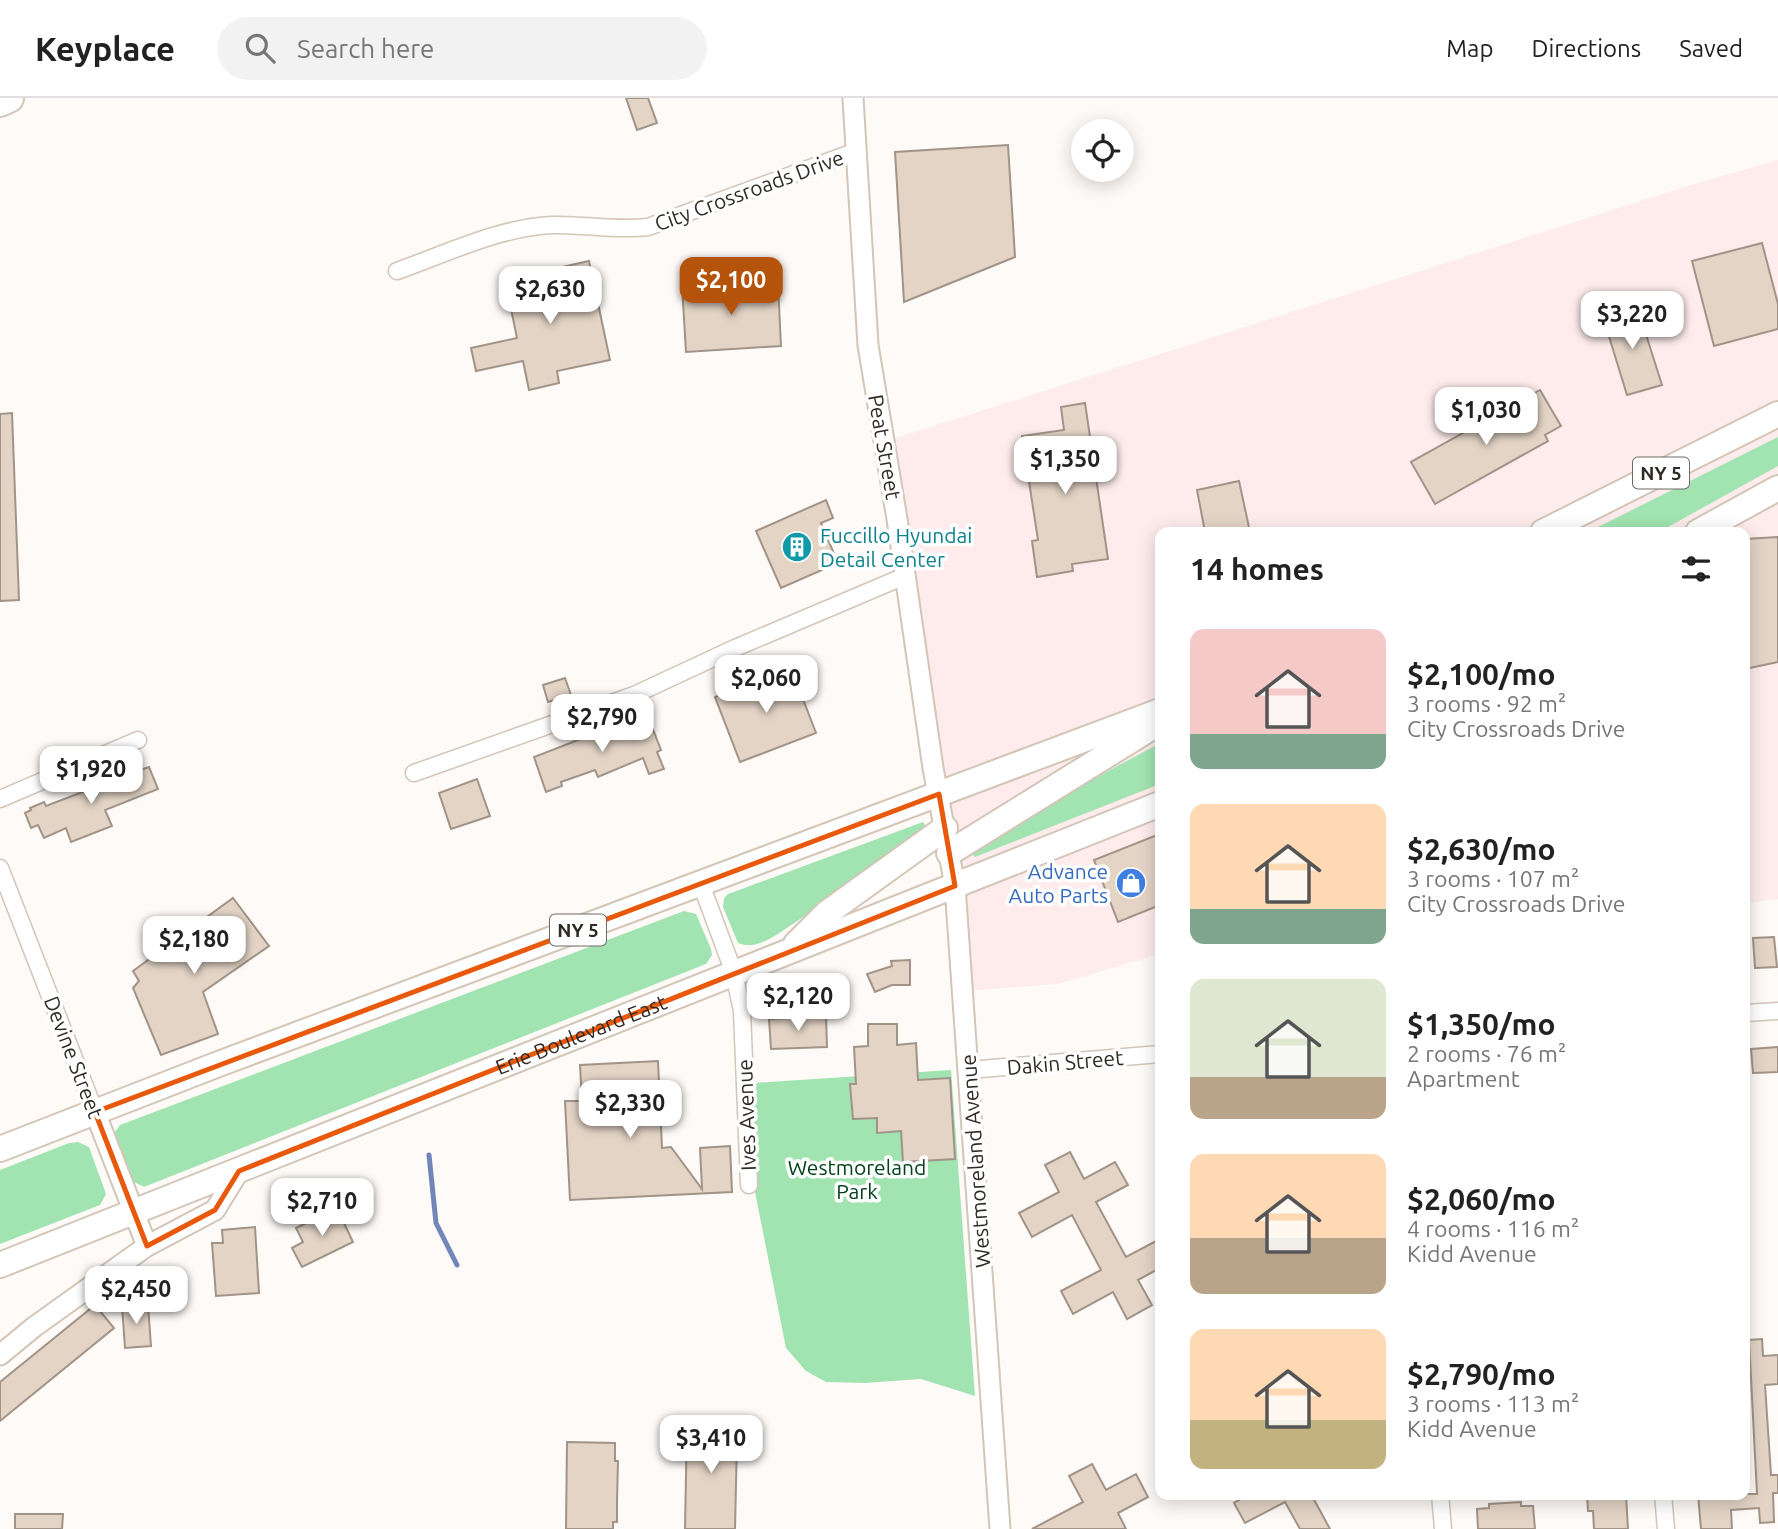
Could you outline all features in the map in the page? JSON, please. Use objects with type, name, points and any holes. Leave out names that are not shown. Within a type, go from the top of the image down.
[{"type":"highway","points":[[0,102],[9,98]]},
{"type":"main road","name":"NY 5","points":[[1553,527],[1778,414]]},
{"type":"main road","points":[[1707,527],[1778,488]]},
{"type":"main road","name":"NY 5","points":[[0,1149],[1155,714]]},
{"type":"main road","points":[[949,853],[1155,725]]},
{"type":"main road","name":"Erie Boulevard East","points":[[0,1265],[1155,806]]},
{"type":"main road","points":[[788,951],[827,913],[945,828]]},
{"type":"street","name":"Peat Street","points":[[853,98],[868,345],[939,794]]},
{"type":"street","name":"City Crossroads Drive","points":[[397,271],[507,232],[551,225],[620,230],[648,227],[857,150]]},
{"type":"street","points":[[414,773],[634,695],[735,648],[905,576]]},
{"type":"street","points":[[0,799],[138,740]]},
{"type":"street","name":"Westmoreland Avenue","points":[[939,794],[955,886],[1000,1529]]},
{"type":"street","name":"Devine Street","points":[[0,868],[147,1246]]},
{"type":"street","name":"Ives Avenue","points":[[701,884],[734,973],[742,1011],[749,1185]]},
{"type":"street","points":[[1750,1013],[1778,1011]]},
{"type":"street","name":"Dakin Street","points":[[969,1069],[1155,1054]]},
{"type":"street","points":[[0,1355],[34,1327],[147,1246],[215,1210],[239,1171]]},
{"type":"street","points":[[1441,1500],[1443,1529]]},
{"type":"street","points":[[1664,1500],[1666,1529]]},
{"type":"highlighted area","points":[[939,794],[955,886],[239,1171],[215,1210],[147,1246],[95,1112]]},
{"type":"shaded area","points":[[1778,160],[1778,899],[1750,902],[1750,527],[1155,527],[1155,955],[1058,984],[963,991],[884,442],[1691,185]]},
{"type":"green space","points":[[1778,437],[1778,466],[1668,527],[1598,527]]},
{"type":"green space","points":[[1155,746],[1155,786],[975,857],[971,853],[977,842]]},
{"type":"green space","points":[[923,822],[923,833],[780,932],[760,943],[738,943],[723,907],[724,898],[728,894]]},
{"type":"green space","points":[[684,911],[696,914],[711,949],[712,955],[706,964],[144,1187],[134,1182],[115,1138],[115,1132],[120,1125]]},
{"type":"green space","name":"Westmoreland Park","points":[[951,1070],[975,1396],[921,1379],[865,1383],[826,1382],[806,1371],[786,1348],[755,1192],[754,1083]]},
{"type":"green space","points":[[78,1142],[89,1147],[106,1194],[100,1205],[0,1244],[0,1170]]},
{"type":"building","points":[[626,98],[648,98],[657,123],[637,130]]},
{"type":"building","points":[[1008,145],[1015,257],[904,302],[895,152]]},
{"type":"building","points":[[1762,243],[1778,304],[1778,329],[1714,346],[1692,261]]},
{"type":"building","points":[[589,261],[610,360],[557,371],[559,383],[529,390],[523,361],[476,371],[471,348],[517,338],[505,280]]},
{"type":"building","points":[[731,282],[731,287],[778,284],[781,346],[686,352],[682,285]]},
{"type":"building","points":[[1637,306],[1662,385],[1627,395],[1603,317]]},
{"type":"building","points":[[1540,390],[1561,426],[1545,435],[1548,441],[1435,504],[1411,462]]},
{"type":"building","points":[[1085,403],[1108,559],[1072,564],[1073,571],[1037,577],[1032,541],[1038,540],[1022,436],[1064,430],[1061,407]]},
{"type":"building","points":[[12,413],[19,600],[0,601],[0,414]]},
{"type":"building","points":[[1239,481],[1249,527],[1204,527],[1197,490]]},
{"type":"building","name":"Fuccillo Hyundai Detail Center","points":[[826,500],[833,518],[821,523],[838,563],[781,588],[756,531]]},
{"type":"building","points":[[1778,537],[1778,662],[1750,668],[1750,539]]},
{"type":"building","points":[[791,668],[816,733],[740,762],[715,697]]},
{"type":"building","points":[[565,678],[571,695],[548,702],[543,685]]},
{"type":"building","points":[[647,714],[661,750],[657,752],[664,769],[649,774],[643,758],[598,777],[595,770],[561,782],[562,786],[546,792],[534,757]]},
{"type":"building","points":[[138,765],[140,770],[149,767],[158,789],[105,810],[112,826],[71,842],[66,828],[44,838],[38,825],[31,828],[25,813],[31,810],[30,808],[44,802],[46,806],[122,777],[120,772]]},
{"type":"building","points":[[477,779],[490,816],[451,829],[439,793]]},
{"type":"building","name":"Advance Auto Parts","points":[[1155,836],[1155,907],[1118,922],[1094,860]]},
{"type":"building","points":[[233,898],[269,946],[203,992],[218,1034],[161,1055],[133,988],[139,981],[133,971]]},
{"type":"building","points":[[1774,937],[1777,967],[1755,968],[1753,938]]},
{"type":"building","points":[[910,960],[910,985],[892,985],[875,992],[867,974],[892,966],[891,961]]},
{"type":"building","points":[[826,1016],[827,1047],[771,1049],[769,1019]]},
{"type":"building","points":[[868,1024],[897,1024],[897,1045],[916,1043],[918,1080],[950,1078],[955,1159],[903,1162],[901,1131],[877,1133],[877,1118],[853,1119],[850,1084],[856,1084],[854,1047],[868,1046]]},
{"type":"building","points":[[1778,1047],[1778,1072],[1753,1073],[1751,1049]]},
{"type":"building","points":[[658,1061],[662,1148],[671,1147],[702,1189],[700,1148],[730,1146],[732,1192],[570,1200],[565,1101],[582,1101],[580,1065]]},
{"type":"building","points":[[1070,1152],[1084,1179],[1115,1162],[1128,1185],[1096,1202],[1126,1257],[1155,1242],[1155,1271],[1138,1280],[1152,1305],[1127,1319],[1113,1292],[1073,1314],[1061,1291],[1101,1270],[1072,1215],[1032,1237],[1019,1213],[1059,1192],[1045,1165]]},
{"type":"building","points":[[337,1208],[353,1242],[302,1267],[292,1248],[303,1242],[296,1228]]},
{"type":"building","points":[[255,1227],[259,1293],[216,1296],[212,1243],[223,1243],[222,1230]]},
{"type":"building","points":[[95,1305],[114,1328],[0,1421],[0,1382]]},
{"type":"building","points":[[148,1305],[151,1346],[125,1348],[122,1306]]},
{"type":"building","points":[[1762,1339],[1763,1356],[1778,1355],[1778,1384],[1765,1385],[1771,1475],[1778,1475],[1778,1493],[1773,1493],[1774,1522],[1760,1523],[1759,1508],[1731,1510],[1732,1529],[1701,1529],[1699,1500],[1750,1500],[1750,1494],[1757,1494],[1750,1340]]},
{"type":"building","points":[[687,1421],[734,1421],[734,1439],[737,1439],[735,1529],[685,1529]]},
{"type":"building","points":[[567,1442],[615,1443],[615,1461],[618,1461],[617,1522],[613,1522],[613,1529],[566,1529]]},
{"type":"building","points":[[1092,1464],[1106,1490],[1136,1474],[1148,1497],[1118,1513],[1126,1529],[1032,1529],[1083,1502],[1069,1476]]},
{"type":"building","points":[[1239,1500],[1314,1500],[1330,1529],[1300,1529],[1285,1502],[1245,1523],[1234,1503]]},
{"type":"building","points":[[1587,1500],[1626,1500],[1628,1529],[1594,1529],[1593,1511],[1588,1511]]},
{"type":"building","points":[[1521,1502],[1521,1506],[1533,1506],[1535,1529],[1478,1529],[1477,1509],[1489,1508],[1489,1504]]},
{"type":"building","points":[[15,1514],[63,1514],[62,1529],[15,1529]]},
{"type":"waterway","points":[[429,1155],[436,1223],[457,1265]]},
{"type":"place","name":"Fuccillo Hyundai Detail Center","points":[[797,547]]},
{"type":"place","name":"Advance Auto Parts","points":[[1131,883]]}]
